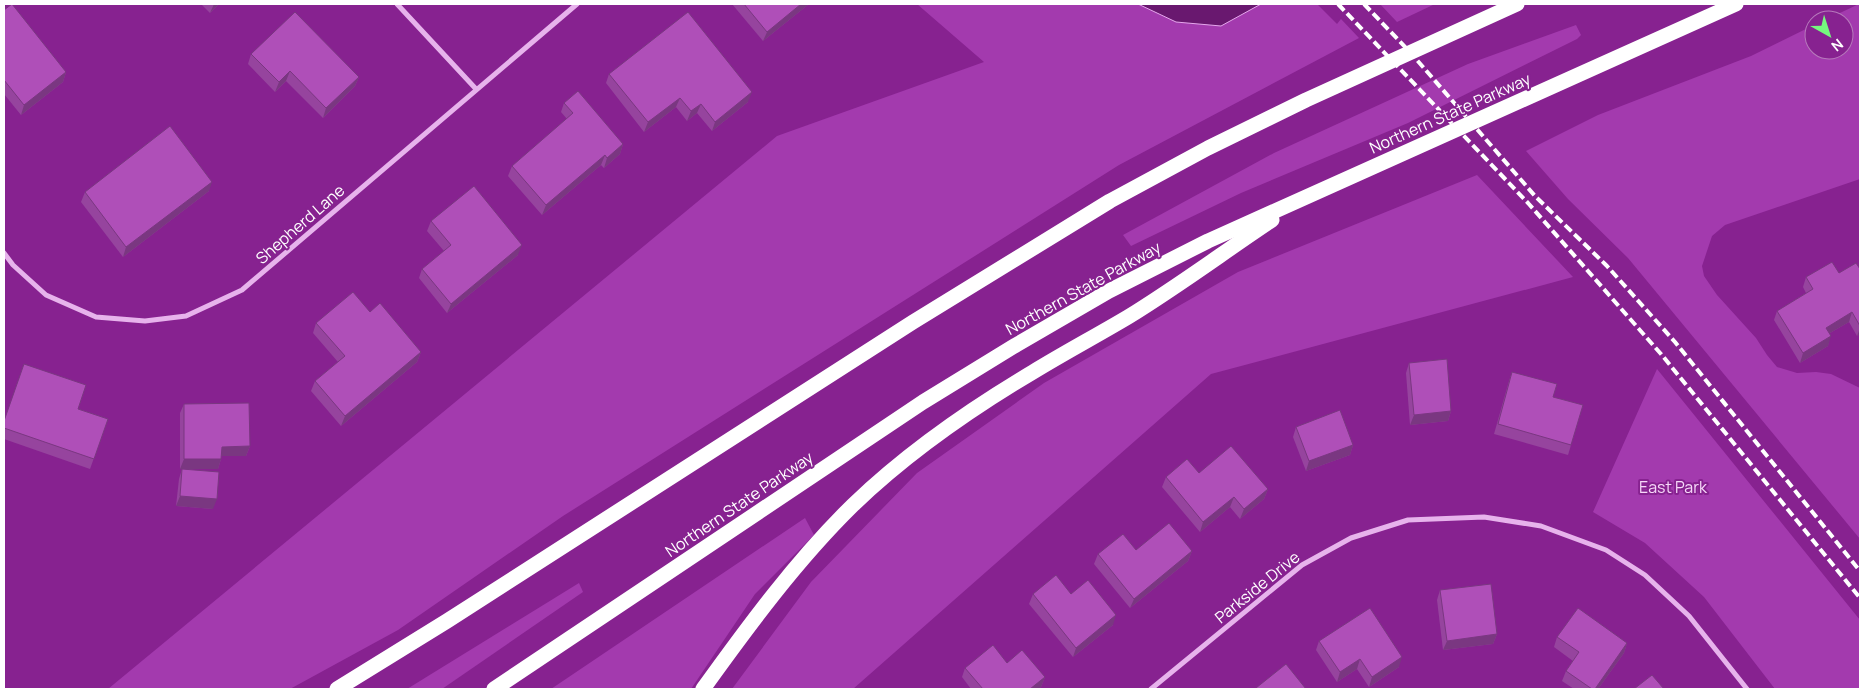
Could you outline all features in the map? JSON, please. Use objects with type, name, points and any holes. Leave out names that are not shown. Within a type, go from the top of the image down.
[{"type":"highway","points":[[337,689],[455,616],[913,322],[1110,201],[1208,148],[1306,100],[1517,4]]},
{"type":"highway","name":"Northern State Parkway","points":[[494,689],[924,402],[1108,291],[1208,241],[1736,4]]},
{"type":"highway","points":[[703,689],[769,601],[811,550],[854,504],[880,481],[967,413],[1034,371],[1129,316],[1306,198]]},
{"type":"street","points":[[397,4],[476,89]]},
{"type":"street","name":"Shepherd Lane","points":[[4,253],[13,265],[46,295],[96,317],[145,321],[186,316],[242,290],[577,4]]},
{"type":"street","name":"Parkside Drive","points":[[1151,689],[1302,565],[1351,538],[1408,520],[1484,516],[1541,526],[1606,550],[1645,575],[1689,616],[1747,689]]},
{"type":"green space","points":[[917,4],[1317,4],[1337,24],[1341,19],[1359,38],[1119,165],[563,516],[398,630],[290,689],[108,689],[777,136],[984,62]]},
{"type":"green space","points":[[1380,4],[1435,4],[1397,22]]},
{"type":"green space","points":[[1860,4],[1860,179],[1725,225],[1712,236],[1702,266],[1704,276],[1717,295],[1756,338],[1777,367],[1797,373],[1816,372],[1831,374],[1860,388],[1860,539],[1628,258],[1568,199],[1526,151],[1598,115],[1751,56],[1804,30],[1804,60],[1854,60],[1854,10],[1846,10]]},
{"type":"green space","points":[[1576,25],[1581,35],[1577,39],[1408,123],[1241,193],[1131,246],[1123,235],[1274,153],[1468,64]]},
{"type":"green space","points":[[1477,175],[1573,277],[1211,374],[853,689],[732,689],[811,582],[917,473],[1044,383],[1238,272]]},
{"type":"green space","name":"East Park","points":[[1657,369],[1860,620],[1860,689],[1775,689],[1704,597],[1645,543],[1593,512]]},
{"type":"green space","points":[[805,518],[814,535],[755,594],[691,689],[551,689]]},
{"type":"green space","points":[[579,583],[583,592],[442,689],[407,689]]},
{"type":"shaded area","points":[[1138,4],[1261,4],[1221,26],[1176,22]]},
{"type":"building","points":[[12,4],[66,72],[24,105],[4,80],[4,10]]},
{"type":"building","points":[[744,4],[801,4],[767,32]]},
{"type":"building","points":[[295,12],[359,77],[326,108],[290,71],[279,82],[251,54]]},
{"type":"building","points":[[688,12],[752,92],[715,122],[701,104],[691,111],[680,98],[648,122],[609,74]]},
{"type":"building","points":[[578,91],[623,144],[607,158],[605,155],[546,205],[512,166],[573,113],[564,103]]},
{"type":"building","points":[[170,126],[212,182],[126,247],[85,192]]},
{"type":"building","points":[[474,186],[522,245],[451,304],[422,269],[451,245],[431,221]]},
{"type":"building","points":[[1832,262],[1839,273],[1856,263],[1860,269],[1860,326],[1852,312],[1826,328],[1831,336],[1803,353],[1777,311],[1813,289],[1806,277]]},
{"type":"building","points":[[353,292],[370,312],[380,303],[421,352],[345,416],[315,381],[345,356],[316,323]]},
{"type":"building","points":[[1447,359],[1451,411],[1414,415],[1409,363]]},
{"type":"building","points":[[24,364],[86,385],[78,409],[108,419],[94,459],[4,428],[4,421]]},
{"type":"building","points":[[1512,372],[1557,384],[1553,397],[1583,405],[1571,445],[1498,424]]},
{"type":"building","points":[[249,403],[250,446],[222,447],[221,459],[184,459],[184,404]]},
{"type":"building","points":[[1340,410],[1353,445],[1309,461],[1296,427]]},
{"type":"building","points":[[1231,446],[1268,489],[1244,509],[1234,497],[1203,522],[1166,477],[1187,459],[1199,473]]},
{"type":"building","points":[[182,469],[219,472],[217,499],[180,496]]},
{"type":"building","points":[[1169,523],[1192,551],[1134,599],[1098,554],[1123,534],[1136,550]]},
{"type":"building","points":[[1056,575],[1071,594],[1088,580],[1116,615],[1076,648],[1033,594]]},
{"type":"building","points":[[1491,584],[1497,634],[1447,641],[1440,590]]},
{"type":"building","points":[[1370,608],[1402,657],[1372,677],[1360,659],[1340,672],[1319,641]]},
{"type":"building","points":[[1578,608],[1627,643],[1595,689],[1592,689],[1566,671],[1579,652],[1557,637]]},
{"type":"building","points":[[993,645],[1007,663],[1022,650],[1045,677],[1030,689],[983,689],[965,668]]},
{"type":"building","points":[[1286,664],[1306,689],[1256,688]]},
{"type":"building","points":[[1652,675],[1664,689],[1634,689]]},
{"type":"railway","points":[[1338,4],[1528,203],[1661,354],[1860,598]]},
{"type":"railway","points":[[1364,4],[1410,52],[1535,196],[1607,266],[1675,342],[1860,571]]}]
